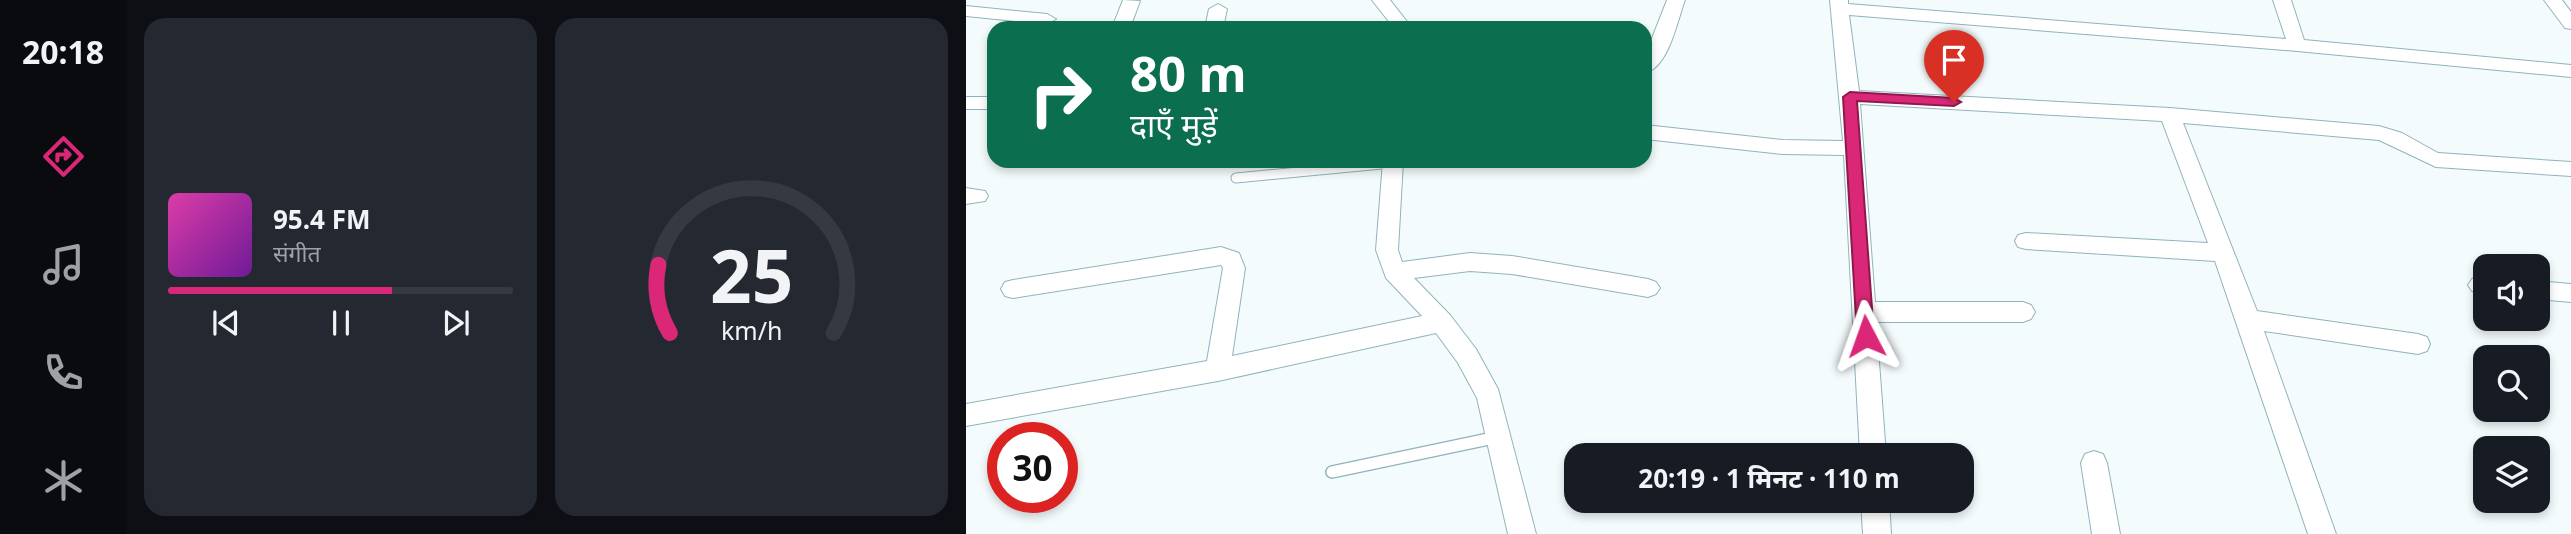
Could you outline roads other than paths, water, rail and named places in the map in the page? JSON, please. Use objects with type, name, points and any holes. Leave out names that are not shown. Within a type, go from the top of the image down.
[{"type":"street","points":[[1381,0],[1398,21]]},
{"type":"street","points":[[1652,60],[1676,0]]},
{"type":"street","points":[[2282,0],[2297,45]]},
{"type":"street","points":[[2553,0],[2571,24]]},
{"type":"street","points":[[1124,21],[1131,2]]},
{"type":"street","points":[[1872,443],[1851,148],[1850,97],[1840,5],[2571,71]]},
{"type":"street","points":[[1215,21],[1217,9]]},
{"type":"street","points":[[966,11],[1047,19]]},
{"type":"street","points":[[1850,97],[2171,115],[2379,132],[2405,140],[2422,156],[2437,160],[2571,169]]},
{"type":"street","points":[[966,103],[987,103]]},
{"type":"street","points":[[2171,115],[2248,319],[2322,534]]},
{"type":"street","points":[[1652,133],[1783,148],[1851,148]]},
{"type":"street","points":[[1393,168],[1387,250],[1394,272],[1442,322],[1467,356],[1489,397],[1522,534]]},
{"type":"street","points":[[2026,241],[2223,253]]},
{"type":"street","points":[[1013,289],[1221,256],[1231,259],[1234,268],[1218,370]]},
{"type":"street","points":[[1394,272],[1470,262],[1512,265],[1648,288]]},
{"type":"street","points":[[2550,291],[2571,293]]},
{"type":"street","points":[[1864,312],[2023,313]]},
{"type":"street","points":[[2248,319],[2418,344]]},
{"type":"street","points":[[966,415],[1218,370],[1442,322]]},
{"type":"street","points":[[2094,463],[2106,534]]},
{"type":"street","points":[[1876,513],[1877,534]]},
{"type":"lane","points":[[1236,178],[1334,168]]},
{"type":"lane","points":[[1332,472],[1498,437]]}]
